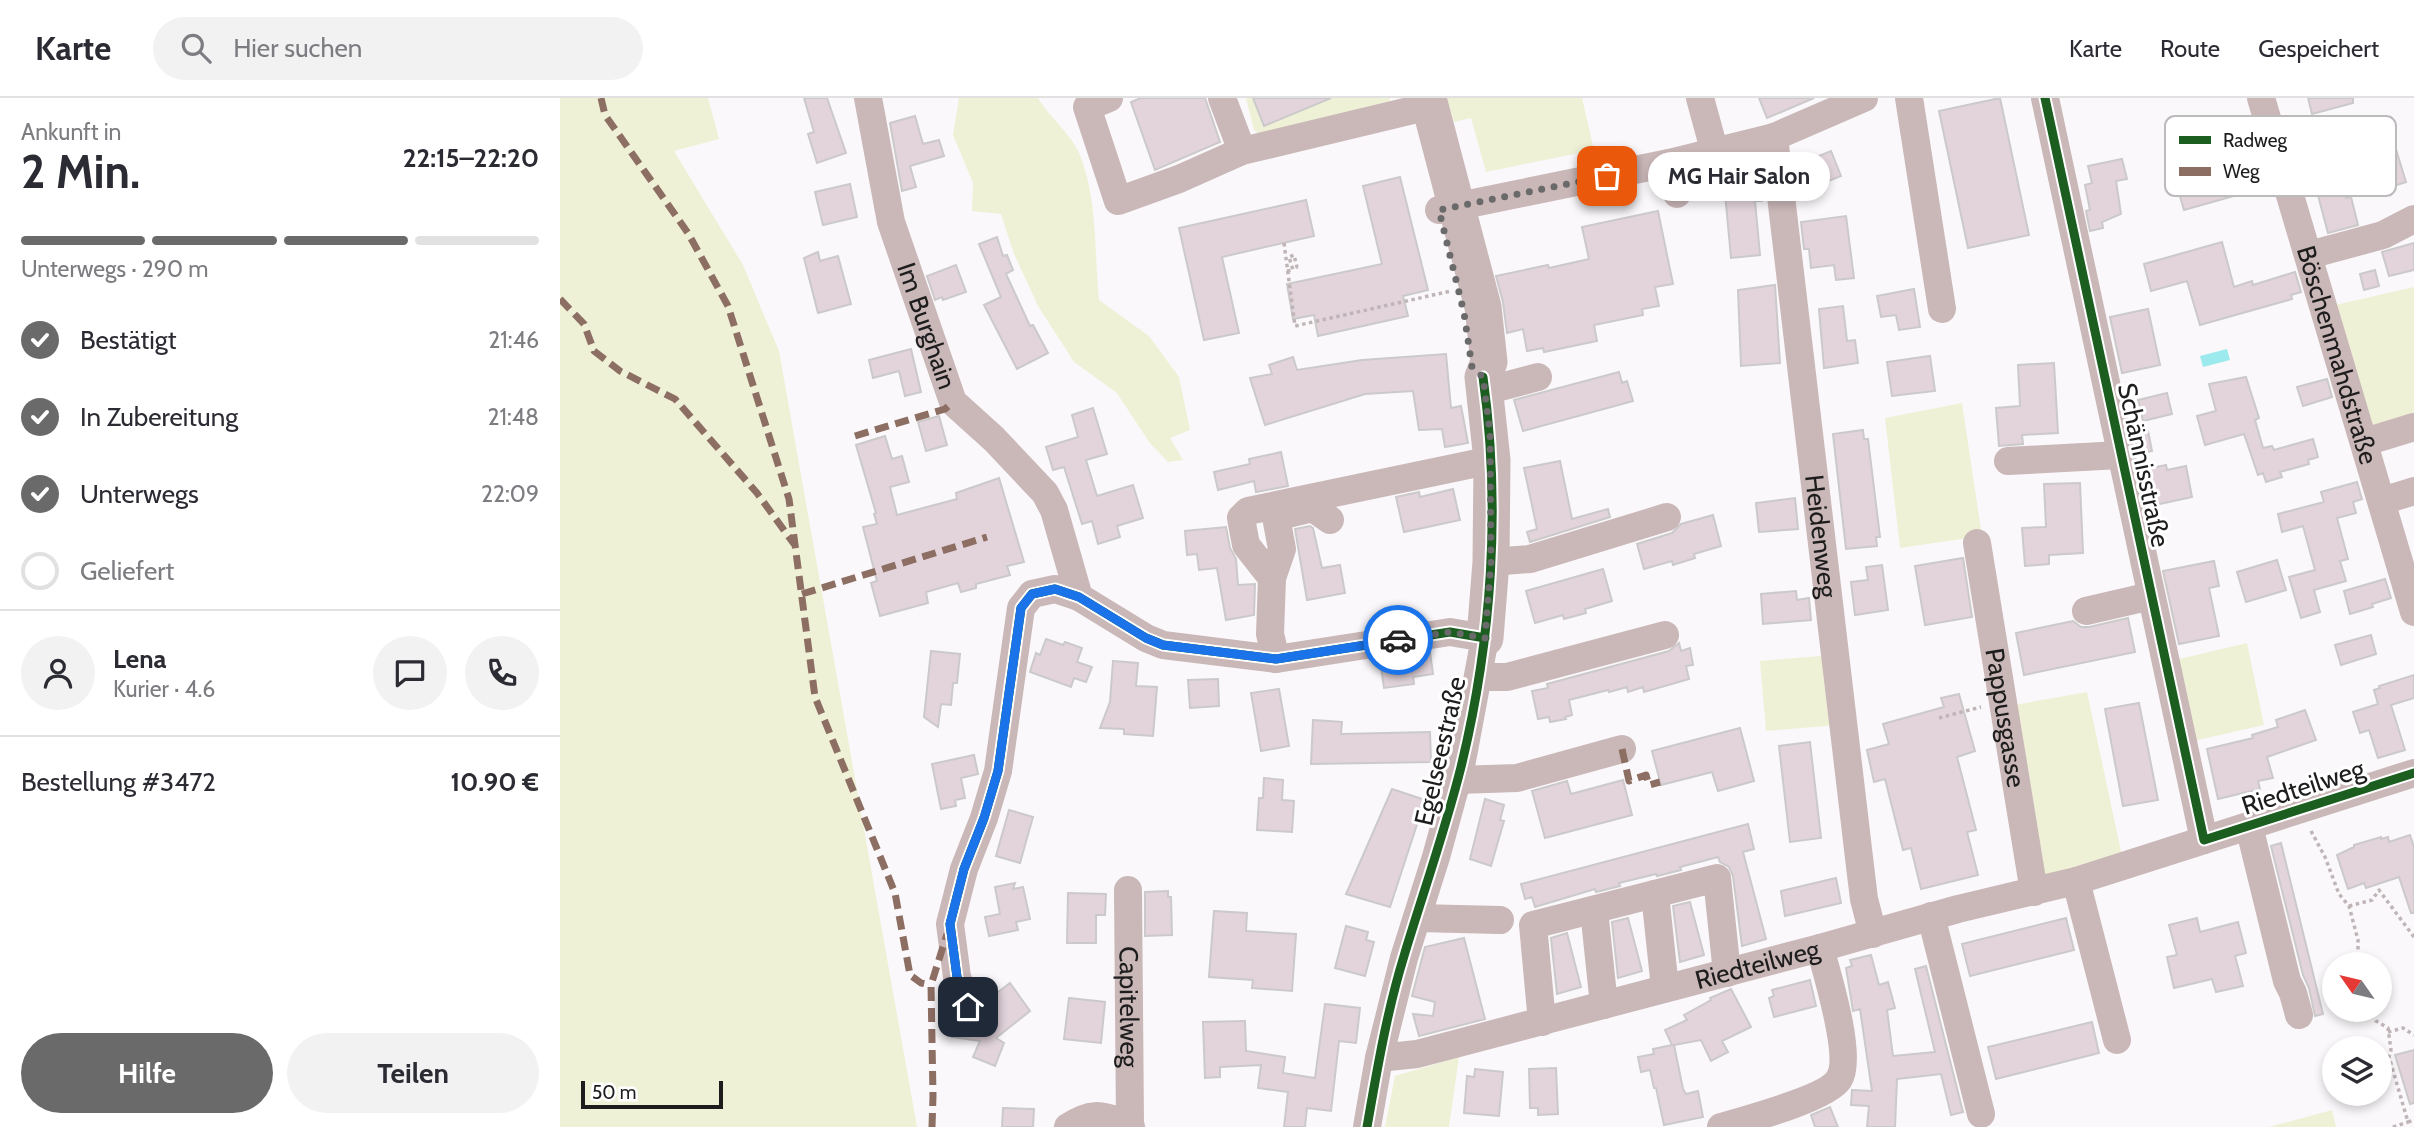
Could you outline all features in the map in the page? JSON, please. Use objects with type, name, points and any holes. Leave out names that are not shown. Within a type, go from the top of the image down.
[{"type":"main road","name":"Egelseestraße","points":[[1420,103],[1447,208],[1483,307],[1489,362],[1484,384],[1492,460],[1491,562],[1485,638]]},
{"type":"main road","name":"Egelseestraße","points":[[1447,208],[1472,367],[1484,384]]},
{"type":"street","name":"Im Burghain","points":[[868,98],[891,222],[953,402],[994,439],[1045,493],[1054,510],[1079,597]]},
{"type":"street","name":"Egelseestraße","points":[[1109,98],[1087,107],[1118,201],[1179,180],[1242,151],[1420,103]]},
{"type":"street","points":[[1222,98],[1242,151]]},
{"type":"street","points":[[1700,98],[1715,153]]},
{"type":"street","points":[[1447,208],[1715,153],[1774,137],[1818,107],[1864,98]]},
{"type":"street","points":[[1909,98],[1942,309]]},
{"type":"street","name":"Schännisstraße","points":[[2045,98],[2204,840]]},
{"type":"street","name":"Böschenmahdstraße","points":[[2261,98],[2267,116]]},
{"type":"street","name":"Heidenweg","points":[[1774,137],[1864,899],[1873,934]]},
{"type":"street","points":[[1669,163],[1677,194]]},
{"type":"street","name":"Böschenmahdstraße","points":[[2291,196],[2414,612]]},
{"type":"street","points":[[2309,255],[2383,235],[2414,219]]},
{"type":"street","points":[[1484,384],[1538,377]]},
{"type":"street","points":[[2365,442],[2414,427]]},
{"type":"street","points":[[2008,461],[2120,454]]},
{"type":"street","points":[[1272,578],[1246,545],[1241,518],[1248,511],[1492,460]]},
{"type":"street","points":[[2382,501],[2414,491]]},
{"type":"street","points":[[1276,659],[1270,634],[1272,578],[1282,549],[1276,517],[1313,508],[1330,520]]},
{"type":"street","points":[[1491,562],[1530,559],[1667,517]]},
{"type":"street","name":"Pappusgasse","points":[[1977,543],[2034,892]]},
{"type":"street","points":[[968,1007],[957,977],[950,924],[964,869],[984,818],[998,771],[1021,608],[1032,594],[1055,589],[1079,597],[1146,638],[1163,645],[1276,659],[1450,632],[1485,638]]},
{"type":"street","points":[[2086,611],[2151,596]]},
{"type":"street","points":[[1479,677],[1507,677],[1665,635]]},
{"type":"street","name":"Egelseestraße","points":[[1367,1127],[1379,1058],[1404,958],[1457,780],[1485,638]]},
{"type":"street","points":[[1457,780],[1517,778],[1622,749]]},
{"type":"street","name":"Riedteilweg","points":[[1379,1058],[1417,1054],[1873,934],[1931,916],[2076,881],[2414,773]]},
{"type":"street","points":[[2249,826],[2287,981],[2299,1015]]},
{"type":"street","points":[[1542,1021],[1533,925],[1717,878],[1727,973]]},
{"type":"street","points":[[2076,881],[2117,1040]]},
{"type":"street","name":"Capitelweg","points":[[1068,1127],[1082,1117],[1095,1115],[1131,1125],[1128,890]]},
{"type":"street","points":[[1655,894],[1665,988]]},
{"type":"street","points":[[1594,910],[1604,1005]]},
{"type":"street","points":[[1931,916],[1981,1114]]},
{"type":"street","points":[[1417,918],[1500,920]]},
{"type":"street","points":[[1721,1127],[1826,1091],[1839,1080],[1842,1065],[1841,1032],[1820,948]]},
{"type":"path","points":[[1284,243],[1295,326],[1458,289]]},
{"type":"path","points":[[1287,271],[1293,270],[1290,257],[1294,256],[1297,267],[1301,267]]},
{"type":"path","points":[[1939,718],[2003,701]]},
{"type":"path","points":[[2304,809],[2312,836],[2325,857],[2339,894],[2349,906],[2358,940],[2358,952]]},
{"type":"path","points":[[2349,906],[2372,900],[2379,890],[2414,937]]},
{"type":"path","points":[[2378,1022],[2388,1028],[2389,1057],[2407,1122]]},
{"type":"path","points":[[2388,1032],[2403,1028],[2414,1035]]},
{"type":"path","points":[[2393,1127],[2414,1120]]},
{"type":"green space","points":[[560,98],[708,98],[719,139],[674,151],[743,265],[779,351],[917,1127],[560,1127]]},
{"type":"green space","points":[[959,98],[1038,98],[1076,148],[1086,172],[1093,208],[1099,300],[1149,336],[1179,377],[1190,430],[1170,438],[1183,460],[1168,462],[1149,442],[1117,393],[1074,362],[1038,306],[1014,254],[1001,214],[972,211],[973,183],[953,135]]},
{"type":"green space","points":[[1246,98],[1253,98],[1265,126],[1314,106],[1311,98],[1390,98],[1390,101],[1267,140],[1254,130]]},
{"type":"green space","points":[[1447,98],[1582,98],[1594,150],[1486,172],[1471,118],[1454,122]]},
{"type":"green space","points":[[2414,287],[2414,423],[2374,432],[2331,306]]},
{"type":"green space","points":[[1962,403],[1982,536],[1900,548],[1885,418]]},
{"type":"green space","points":[[2247,643],[2264,725],[2189,742],[2171,661]]},
{"type":"green space","points":[[1832,655],[1838,725],[1766,731],[1760,661]]},
{"type":"green space","points":[[2087,692],[2122,856],[2041,877],[2009,706]]},
{"type":"green space","points":[[1459,1057],[1449,1127],[1385,1127],[1395,1076]]},
{"type":"green space","points":[[2332,1110],[2336,1127],[2269,1127]]},
{"type":"water","points":[[2227,349],[2230,360],[2203,367],[2200,356]]},
{"type":"building","points":[[804,98],[827,98],[846,153],[817,163],[808,134],[814,132]]},
{"type":"building","points":[[1141,98],[1205,98],[1220,142],[1155,170],[1131,102]]},
{"type":"building","points":[[1253,98],[1331,98],[1264,126]]},
{"type":"building","points":[[1759,98],[1814,98],[1767,118]]},
{"type":"building","points":[[2000,98],[2029,235],[1968,248],[1939,111]]},
{"type":"building","points":[[2308,98],[2353,98],[2353,103],[2312,114]]},
{"type":"building","points":[[915,116],[923,144],[939,140],[944,156],[910,166],[916,187],[902,191],[890,123]]},
{"type":"building","points":[[2396,149],[2406,182],[2396,185]]},
{"type":"building","points":[[1831,151],[1841,176],[1814,187],[1804,162]]},
{"type":"building","points":[[2122,159],[2127,179],[2116,181],[2121,214],[2102,222],[2103,228],[2090,231],[2086,211],[2090,210],[2085,185],[2092,183],[2088,166]]},
{"type":"building","points":[[1400,177],[1428,290],[1403,296],[1408,316],[1318,336],[1314,315],[1293,319],[1287,284],[1382,264],[1363,186]]},
{"type":"building","points":[[1759,179],[1762,201],[1755,201],[1760,255],[1731,258],[1724,182]]},
{"type":"building","points":[[850,184],[857,217],[823,225],[815,192]]},
{"type":"building","points":[[2180,196],[2234,196],[2184,210]]},
{"type":"building","points":[[2318,196],[2351,197],[2358,225],[2328,233]]},
{"type":"building","points":[[1306,200],[1314,236],[1222,257],[1239,333],[1204,340],[1179,228]]},
{"type":"building","points":[[1658,211],[1673,284],[1655,287],[1659,306],[1642,309],[1643,315],[1594,325],[1597,341],[1544,352],[1543,348],[1527,351],[1523,329],[1507,333],[1496,276],[1589,259],[1582,227]]},
{"type":"building","points":[[1846,216],[1854,278],[1836,280],[1834,265],[1811,268],[1809,249],[1804,249],[1801,222]]},
{"type":"building","points":[[997,237],[1003,256],[1007,255],[1013,270],[1006,274],[1030,326],[1033,325],[1048,353],[1017,369],[984,305],[1001,297],[979,244]]},
{"type":"building","points":[[2222,242],[2234,287],[2252,281],[2253,285],[2295,272],[2301,292],[2291,295],[2292,299],[2200,325],[2187,281],[2151,291],[2144,264]]},
{"type":"building","points":[[2414,243],[2414,270],[2389,276],[2382,252]]},
{"type":"building","points":[[818,252],[820,261],[838,256],[851,304],[818,313],[804,258]]},
{"type":"building","points":[[956,265],[966,292],[935,300],[927,276]]},
{"type":"building","points":[[2375,270],[2379,286],[2364,290],[2360,274]]},
{"type":"building","points":[[1775,285],[1780,363],[1741,366],[1738,290]]},
{"type":"building","points":[[1914,289],[1920,327],[1899,330],[1896,315],[1881,317],[1877,296]]},
{"type":"building","points":[[1843,306],[1847,341],[1855,340],[1858,363],[1824,368],[1819,309]]},
{"type":"building","points":[[2148,309],[2160,365],[2122,373],[2110,317]]},
{"type":"building","points":[[911,349],[921,392],[905,396],[899,371],[873,378],[869,360]]},
{"type":"building","points":[[1446,354],[1451,408],[1461,406],[1468,443],[1445,447],[1442,429],[1419,430],[1413,391],[1365,394],[1265,425],[1250,378],[1272,374],[1269,365],[1293,357],[1297,370],[1362,360]]},
{"type":"building","points":[[1930,356],[1935,391],[1892,396],[1887,362]]},
{"type":"building","points":[[2054,363],[2058,433],[2022,435],[2023,444],[1999,446],[1996,408],[2020,406],[2018,365]]},
{"type":"building","points":[[1619,372],[1622,383],[1627,381],[1633,401],[1523,431],[1514,400]]},
{"type":"building","points":[[2246,377],[2259,418],[2255,420],[2263,448],[2272,446],[2274,450],[2313,439],[2318,457],[2308,460],[2309,464],[2280,472],[2282,477],[2266,482],[2263,473],[2258,475],[2244,434],[2205,445],[2197,416],[2216,411],[2209,384]]},
{"type":"building","points":[[2327,379],[2332,397],[2303,406],[2297,387]]},
{"type":"building","points":[[2167,393],[2172,414],[2143,421],[2138,400]]},
{"type":"building","points":[[1093,408],[1107,454],[1086,460],[1097,496],[1133,485],[1143,518],[1117,526],[1120,537],[1098,544],[1092,521],[1082,524],[1064,467],[1053,470],[1046,447],[1078,437],[1072,415]]},
{"type":"building","points":[[939,416],[947,445],[926,451],[918,422]]},
{"type":"building","points":[[1863,430],[1864,439],[1868,439],[1880,537],[1876,537],[1877,546],[1846,549],[1833,434]]},
{"type":"building","points":[[2148,431],[2152,451],[2138,454],[2134,435]]},
{"type":"building","points":[[885,436],[892,459],[902,456],[909,482],[890,487],[897,515],[957,499],[956,493],[999,478],[1024,562],[1007,566],[1010,575],[976,584],[976,588],[961,592],[958,583],[926,592],[928,603],[880,616],[871,583],[877,581],[863,527],[877,524],[876,513],[856,445]]},
{"type":"building","points":[[1281,452],[1288,486],[1256,492],[1254,481],[1218,490],[1214,472],[1250,464],[1249,459]]},
{"type":"building","points":[[1560,461],[1572,519],[1608,509],[1610,517],[1530,542],[1527,532],[1537,529],[1524,468]]},
{"type":"building","points":[[2166,465],[2167,470],[2186,466],[2192,497],[2155,505],[2147,469]]},
{"type":"building","points":[[2357,482],[2362,499],[2353,502],[2356,513],[2337,518],[2348,559],[2340,561],[2346,581],[2314,590],[2320,612],[2301,618],[2289,577],[2315,570],[2303,526],[2282,532],[2278,514],[2324,502],[2321,492]]},
{"type":"building","points":[[2080,483],[2083,553],[2049,555],[2049,564],[2025,566],[2022,528],[2046,527],[2044,484]]},
{"type":"building","points":[[1453,489],[1460,520],[1404,532],[1396,497],[1419,492],[1420,497]]},
{"type":"building","points":[[1795,498],[1798,529],[1759,532],[1756,503]]},
{"type":"building","points":[[1713,515],[1721,546],[1694,554],[1695,558],[1673,565],[1672,561],[1644,569],[1637,544],[1672,533],[1681,524]]},
{"type":"building","points":[[1310,526],[1313,528],[1322,568],[1340,565],[1345,593],[1307,600],[1295,529]]},
{"type":"building","points":[[1226,527],[1230,548],[1236,559],[1238,585],[1255,584],[1254,615],[1226,620],[1217,568],[1199,570],[1197,554],[1187,555],[1185,531]]},
{"type":"building","points":[[1963,558],[1972,617],[1925,625],[1915,566]]},
{"type":"building","points":[[2277,560],[2286,590],[2246,602],[2237,572]]},
{"type":"building","points":[[2214,561],[2219,586],[2209,588],[2219,636],[2179,644],[2163,571]]},
{"type":"building","points":[[1882,565],[1888,610],[1855,615],[1851,582],[1868,580],[1866,567]]},
{"type":"building","points":[[1603,569],[1612,601],[1585,609],[1586,613],[1564,619],[1563,615],[1535,623],[1526,591]]},
{"type":"building","points":[[2385,579],[2391,598],[2350,614],[2344,591]]},
{"type":"building","points":[[1796,591],[1797,600],[1809,598],[1811,620],[1763,624],[1761,594]]},
{"type":"building","points":[[2128,618],[2135,652],[2024,675],[2016,633],[2073,621],[2081,627],[2089,627]]},
{"type":"building","points":[[2371,635],[2376,654],[2341,665],[2335,645]]},
{"type":"building","points":[[1046,639],[1082,648],[1077,662],[1092,667],[1086,682],[1074,678],[1071,687],[1030,672],[1036,653],[1040,655]]},
{"type":"building","points":[[1679,643],[1681,651],[1690,648],[1693,665],[1686,666],[1689,679],[1644,692],[1643,687],[1628,692],[1627,687],[1569,700],[1572,715],[1565,717],[1566,719],[1550,722],[1549,717],[1538,719],[1532,691],[1548,688],[1547,684],[1669,651]]},
{"type":"building","points":[[931,651],[960,654],[951,705],[941,704],[938,727],[924,717]]},
{"type":"building","points":[[1430,652],[1433,674],[1413,677],[1414,684],[1384,688],[1380,660]]},
{"type":"building","points":[[1113,661],[1138,663],[1136,686],[1157,687],[1153,736],[1124,734],[1124,729],[1100,728],[1110,702]]},
{"type":"building","points":[[2414,675],[2414,698],[2391,705],[2405,750],[2378,758],[2369,730],[2360,733],[2353,712],[2378,704],[2374,690],[2380,688],[2379,686]]},
{"type":"building","points":[[1218,679],[1219,706],[1190,708],[1188,680]]},
{"type":"building","points":[[1279,689],[1289,746],[1261,751],[1251,693]]},
{"type":"building","points":[[1959,694],[1975,751],[1957,757],[1976,830],[1967,832],[1978,875],[1921,889],[1911,848],[1903,850],[1885,779],[1874,782],[1867,750],[1889,744],[1883,724],[1944,707],[1941,698]]},
{"type":"building","points":[[2139,703],[2158,800],[2123,806],[2105,709]]},
{"type":"building","points":[[2305,710],[2316,740],[2267,757],[2273,778],[2258,781],[2260,789],[2218,799],[2207,749],[2253,738],[2252,735],[2278,727],[2276,720]]},
{"type":"building","points":[[1313,720],[1342,722],[1341,734],[1430,732],[1431,762],[1311,764]]},
{"type":"building","points":[[1740,728],[1754,781],[1718,791],[1712,772],[1661,785],[1652,751]]},
{"type":"building","points":[[1810,742],[1821,838],[1790,842],[1779,746]]},
{"type":"building","points":[[974,755],[978,774],[961,778],[965,798],[955,800],[956,806],[941,809],[932,764]]},
{"type":"building","points":[[1264,778],[1283,780],[1282,800],[1294,801],[1292,832],[1257,830],[1259,798],[1263,798]]},
{"type":"building","points":[[1623,780],[1632,815],[1545,838],[1532,791],[1567,781],[1571,794]]},
{"type":"building","points":[[1392,789],[1425,800],[1390,907],[1346,894]]},
{"type":"building","points":[[1485,799],[1504,805],[1500,820],[1504,821],[1491,866],[1470,859]]},
{"type":"building","points":[[1009,810],[1033,817],[1020,863],[996,856]]},
{"type":"building","points":[[1748,824],[1754,849],[1743,852],[1766,939],[1742,946],[1733,876],[1729,867],[1720,862],[1718,857],[1680,867],[1681,870],[1619,883],[1620,886],[1596,892],[1595,889],[1535,907],[1532,897],[1525,899],[1521,884]]},
{"type":"building","points":[[2410,835],[2414,847],[2414,913],[2411,913],[2399,877],[2366,888],[2364,883],[2348,889],[2337,855],[2354,845],[2381,837],[2388,837],[2389,842]]},
{"type":"building","points":[[2281,843],[2322,1014],[2315,1016],[2271,846]]},
{"type":"building","points":[[1836,878],[1841,903],[1785,916],[1781,891]]},
{"type":"building","points":[[1015,883],[1013,889],[1023,887],[1030,919],[1016,922],[1018,930],[989,936],[985,917],[1000,914],[995,887]]},
{"type":"building","points":[[1168,891],[1168,897],[1171,897],[1172,935],[1145,936],[1145,892]]},
{"type":"building","points":[[1068,893],[1106,894],[1105,915],[1096,915],[1096,943],[1067,943]]},
{"type":"building","points":[[1690,902],[1704,955],[1680,962],[1673,906]]},
{"type":"building","points":[[1214,911],[1247,913],[1246,931],[1296,934],[1292,991],[1252,988],[1253,980],[1209,977]]},
{"type":"building","points":[[1628,918],[1642,971],[1618,978],[1612,922]]},
{"type":"building","points":[[2066,918],[2074,950],[1970,976],[1962,944]]},
{"type":"building","points":[[2197,918],[2200,932],[2238,922],[2246,953],[2235,956],[2243,986],[2216,992],[2212,979],[2174,988],[2167,957],[2177,955],[2169,925]]},
{"type":"building","points":[[1346,926],[1368,932],[1366,940],[1374,942],[1365,976],[1335,968]]},
{"type":"building","points":[[1567,933],[1581,987],[1557,994],[1551,938]]},
{"type":"building","points":[[1464,938],[1485,1019],[1419,1036],[1413,1014],[1433,1016],[1435,1002],[1412,996],[1425,947]]},
{"type":"building","points":[[1871,955],[1879,985],[1888,982],[1895,1008],[1887,1010],[1893,1056],[1935,1052],[1915,969],[1926,966],[1963,1112],[1951,1115],[1941,1074],[1897,1079],[1895,1127],[1867,1127],[1869,1106],[1851,1105],[1852,1090],[1872,1091],[1860,1009],[1853,1011],[1846,968],[1852,966],[1850,960]]},
{"type":"building","points":[[1810,980],[1816,1006],[1774,1017],[1769,998],[1774,996],[1772,990]]},
{"type":"building","points":[[1010,983],[1030,1011],[996,1038],[1004,1043],[995,1066],[973,1057],[980,1041],[952,1037],[955,1018],[966,1023],[990,1023],[983,1013],[984,1003]]},
{"type":"building","points":[[1731,989],[1751,1027],[1722,1041],[1728,1052],[1711,1061],[1701,1040],[1674,1045],[1683,1089],[1686,1094],[1698,1091],[1703,1117],[1664,1125],[1650,1070],[1641,1072],[1638,1057],[1654,1054],[1653,1049],[1672,1045],[1665,1030],[1687,1020],[1684,1015],[1711,1000],[1710,998]]},
{"type":"building","points":[[1069,998],[1105,1002],[1101,1043],[1064,1039]]},
{"type":"building","points":[[1325,1004],[1360,1008],[1356,1043],[1339,1041],[1331,1111],[1307,1108],[1305,1127],[1284,1127],[1288,1092],[1258,1088],[1261,1065],[1220,1067],[1220,1077],[1205,1078],[1203,1022],[1245,1021],[1246,1051],[1285,1057],[1283,1073],[1315,1078]]},
{"type":"building","points":[[2092,1022],[2099,1053],[1996,1079],[1988,1047]]},
{"type":"building","points":[[2414,1050],[2414,1103],[2410,1104],[2395,1055]]},
{"type":"building","points":[[1556,1068],[1558,1114],[1538,1115],[1538,1108],[1530,1108],[1529,1069]]},
{"type":"building","points":[[1475,1069],[1503,1072],[1499,1116],[1464,1113],[1467,1076],[1474,1077]]},
{"type":"building","points":[[1830,1107],[1838,1127],[1815,1127],[1811,1115]]},
{"type":"building","points":[[1003,1108],[1034,1109],[1033,1127],[1002,1127]]},
{"type":"marked path","points":[[601,98],[605,115],[688,233],[728,306],[789,499],[815,697],[895,893],[910,975],[921,983],[931,985]]},
{"type":"marked path","points":[[560,299],[584,324],[594,351],[620,371],[675,399],[757,493],[794,544]]},
{"type":"marked path","points":[[855,436],[945,409],[953,402]]},
{"type":"marked path","points":[[802,594],[987,537]]},
{"type":"marked path","points":[[1622,749],[1629,781],[1646,775],[1649,785],[1660,782]]},
{"type":"marked path","points":[[932,1127],[931,985],[947,934]]},
{"type":"cycle path","points":[[2045,98],[2204,840],[2414,773]]},
{"type":"cycle path","points":[[1367,1127],[1392,998],[1455,791],[1480,671],[1492,524],[1492,475],[1483,377]]},
{"type":"cycle path","points":[[968,1007],[957,977],[950,924],[964,869],[984,818],[998,771],[1021,608],[1032,594],[1055,589],[1079,597],[1146,638],[1163,645],[1276,659],[1450,632],[1485,638]]},
{"type":"way so far","points":[[1398,640],[1450,632],[1485,638],[1491,562],[1490,433],[1483,377],[1472,367],[1464,313],[1439,210],[1607,176]]},
{"type":"place","name":"MG Hair Salon","points":[[1607,176]]},
{"type":"route","points":[[968,1007],[957,977],[950,924],[964,869],[994,788],[1021,608],[1032,594],[1055,589],[1079,597],[1146,638],[1163,645],[1276,659],[1398,640]]}]
